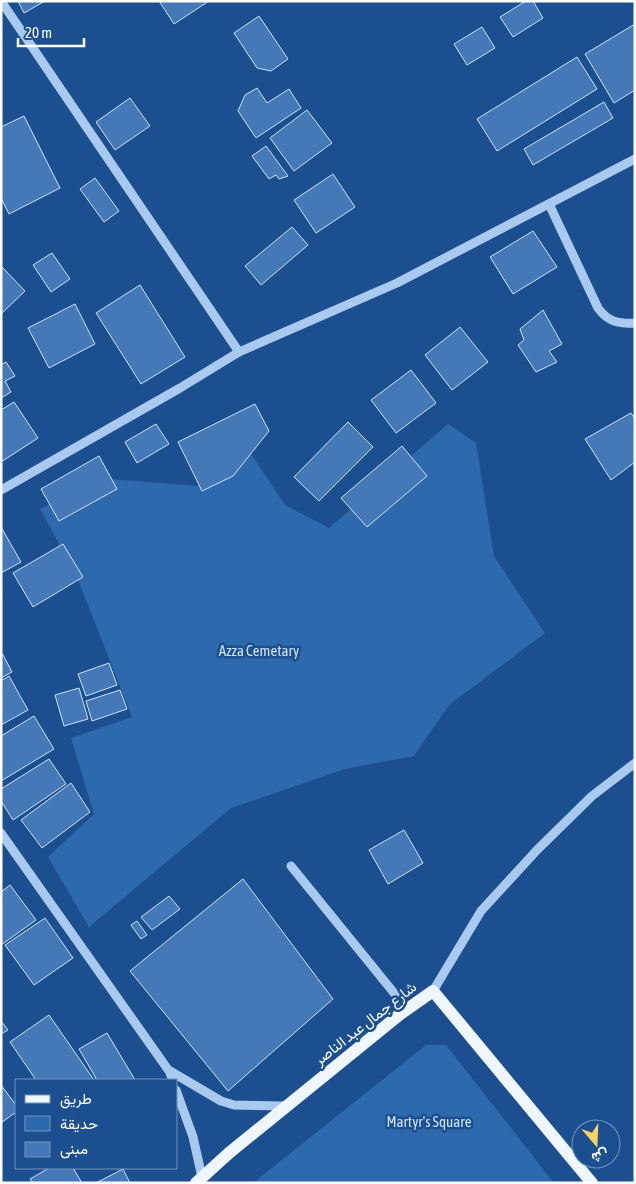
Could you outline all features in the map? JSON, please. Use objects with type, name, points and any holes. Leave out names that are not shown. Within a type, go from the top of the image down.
[{"type":"main road","name":"شارع جمال عبد الناصر","points":[[199,1180],[407,1009],[433,991],[592,1183]]},
{"type":"street","points":[[1,1],[239,352]]},
{"type":"street","points":[[1,490],[180,388],[239,352],[397,283],[635,159]]},
{"type":"street","points":[[549,204],[604,317],[623,324],[635,323]]},
{"type":"street","points":[[433,991],[481,911],[537,850],[592,796],[635,763]]},
{"type":"street","points":[[1,833],[169,1071],[173,1079]]},
{"type":"street","points":[[291,866],[407,1009]]},
{"type":"street","points":[[169,1071],[221,1101],[234,1105],[287,1106]]},
{"type":"street","points":[[178,1096],[193,1137],[199,1180]]},
{"type":"green space","name":"Azza Cemetary","points":[[448,424],[476,443],[494,556],[545,633],[449,705],[414,756],[345,769],[231,808],[89,927],[48,857],[94,814],[71,738],[132,717],[77,577],[40,509],[99,478],[198,486],[243,442],[285,505],[329,528]]},
{"type":"green space","name":"Martyr's Square","points":[[426,1045],[446,1045],[554,1183],[253,1183]]},
{"type":"building","points":[[18,1],[45,1],[24,13]]},
{"type":"building","points":[[159,1],[209,1],[174,24]]},
{"type":"building","points":[[526,1],[533,1],[543,18],[513,37],[500,17]]},
{"type":"building","points":[[259,16],[288,59],[271,71],[257,68],[234,33]]},
{"type":"building","points":[[635,24],[635,90],[614,103],[585,54]]},
{"type":"building","points":[[482,27],[495,48],[467,65],[454,44]]},
{"type":"building","points":[[577,57],[597,89],[497,151],[477,119]]},
{"type":"building","points":[[257,88],[267,103],[289,89],[301,108],[256,138],[238,111],[245,95]]},
{"type":"building","points":[[130,98],[150,126],[115,150],[96,122]]},
{"type":"building","points":[[604,102],[613,118],[533,165],[524,149]]},
{"type":"building","points":[[307,110],[332,143],[294,171],[270,138]]},
{"type":"building","points":[[24,116],[60,188],[9,214],[1,198],[1,127]]},
{"type":"building","points":[[266,146],[288,176],[279,179],[276,175],[269,179],[252,156]]},
{"type":"building","points":[[333,174],[355,207],[316,233],[294,200]]},
{"type":"building","points":[[95,178],[119,211],[104,222],[80,189]]},
{"type":"building","points":[[292,227],[308,245],[261,285],[245,266]]},
{"type":"building","points":[[533,231],[557,267],[513,294],[490,257]]},
{"type":"building","points":[[52,253],[70,279],[51,292],[33,265]]},
{"type":"building","points":[[1,266],[25,291],[1,314]]},
{"type":"building","points":[[140,285],[185,357],[141,384],[96,313]]},
{"type":"building","points":[[75,304],[95,344],[49,368],[28,328]]},
{"type":"building","points":[[543,310],[562,344],[549,351],[557,362],[536,372],[518,345],[524,340],[520,329]]},
{"type":"building","points":[[460,327],[488,362],[452,390],[425,355]]},
{"type":"building","points":[[6,362],[15,376],[5,381],[11,392],[1,398],[1,365]]},
{"type":"building","points":[[411,370],[436,403],[396,433],[371,400]]},
{"type":"building","points":[[14,402],[38,438],[1,462],[1,410]]},
{"type":"building","points":[[255,404],[269,431],[233,476],[202,491],[178,442]]},
{"type":"building","points":[[631,413],[635,419],[635,462],[611,480],[585,439]]},
{"type":"building","points":[[348,422],[373,447],[319,501],[294,477]]},
{"type":"building","points":[[156,424],[169,444],[137,463],[125,442]]},
{"type":"building","points":[[402,446],[427,476],[367,527],[341,498]]},
{"type":"building","points":[[99,456],[117,489],[59,521],[41,489]]},
{"type":"building","points":[[1,527],[21,562],[1,573]]},
{"type":"building","points":[[63,544],[83,577],[33,607],[13,573]]},
{"type":"building","points":[[1,651],[12,672],[1,678]]},
{"type":"building","points":[[109,663],[117,685],[86,696],[78,674]]},
{"type":"building","points":[[9,676],[28,710],[1,725],[1,681]]},
{"type":"building","points":[[79,688],[88,719],[64,726],[55,695]]},
{"type":"building","points":[[120,690],[127,709],[92,721],[86,701]]},
{"type":"building","points":[[34,716],[54,749],[1,781],[1,736]]},
{"type":"building","points":[[49,759],[66,784],[13,820],[1,801],[1,789]]},
{"type":"building","points":[[71,783],[90,812],[42,848],[21,820]]},
{"type":"building","points":[[404,830],[423,863],[388,884],[369,850]]},
{"type":"building","points":[[243,879],[333,999],[228,1091],[130,971]]},
{"type":"building","points":[[10,885],[36,920],[1,945],[1,892]]},
{"type":"building","points":[[169,896],[180,909],[152,930],[141,917]]},
{"type":"building","points":[[45,918],[73,958],[34,985],[5,945]]},
{"type":"building","points":[[137,921],[147,935],[141,939],[131,925]]},
{"type":"building","points":[[49,1015],[93,1079],[35,1079],[10,1042]]},
{"type":"building","points":[[1,1021],[8,1030],[1,1034]]},
{"type":"building","points":[[107,1033],[134,1079],[96,1079],[79,1049]]},
{"type":"building","points":[[1,1085],[15,1104],[15,1113],[1,1123]]},
{"type":"building","points":[[47,1169],[74,1169],[82,1183],[33,1183],[30,1179]]},
{"type":"building","points":[[123,1169],[130,1183],[96,1183]]}]
